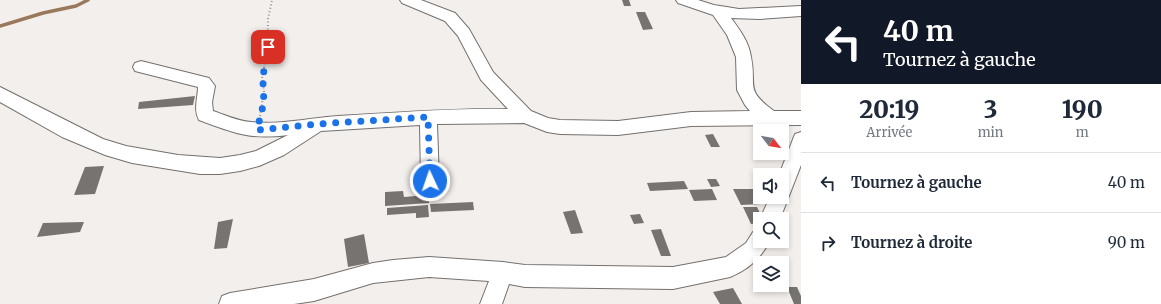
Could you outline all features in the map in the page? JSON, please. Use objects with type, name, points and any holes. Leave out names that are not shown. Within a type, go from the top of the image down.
[{"type":"street","points":[[407,0],[450,17],[464,33],[487,76],[525,116]]},
{"type":"street","points":[[683,0],[718,11],[756,15],[801,11]]},
{"type":"street","points":[[718,11],[737,37],[743,53],[745,62],[744,88],[747,97],[753,105],[770,118]]},
{"type":"street","points":[[142,67],[203,82],[207,86],[204,102],[205,115],[235,127],[257,130],[318,124],[475,115],[525,116],[553,126],[595,128],[618,128],[691,119],[801,118]]},
{"type":"street","points":[[0,94],[52,123],[112,150],[199,167],[238,165],[275,153],[298,140],[318,124]]},
{"type":"street","points":[[428,117],[430,181]]},
{"type":"street","points":[[789,172],[801,139]]},
{"type":"street","points":[[230,304],[314,290],[373,273],[404,269],[447,267],[503,272],[525,276],[673,278],[730,267],[754,248]]},
{"type":"street","points":[[491,304],[503,272]]},
{"type":"path","points":[[257,130],[263,106],[264,91],[262,76],[266,61],[268,19],[272,0]]},
{"type":"building","points":[[622,0],[629,0],[631,6],[624,6]]},
{"type":"building","points":[[636,12],[645,12],[653,29],[643,30]]},
{"type":"building","points":[[195,96],[193,105],[138,109],[139,102]]},
{"type":"building","points":[[713,134],[720,147],[711,147],[705,135]]},
{"type":"building","points":[[104,166],[95,194],[74,195],[85,167]]},
{"type":"building","points":[[707,179],[716,179],[720,186],[711,187]]},
{"type":"building","points":[[684,181],[688,189],[650,191],[647,183]]},
{"type":"building","points":[[712,189],[717,200],[694,201],[689,190]]},
{"type":"building","points":[[733,189],[753,189],[753,204],[761,204],[741,205]]},
{"type":"building","points":[[403,191],[404,197],[428,195],[429,203],[385,206],[385,192]]},
{"type":"building","points":[[473,202],[474,210],[431,212],[430,204]]},
{"type":"building","points":[[428,205],[429,217],[416,218],[416,213],[387,215],[387,208]]},
{"type":"building","points":[[743,207],[757,207],[760,212],[753,212],[753,224],[751,224]]},
{"type":"building","points":[[575,210],[583,233],[571,234],[563,212]]},
{"type":"building","points":[[640,214],[644,223],[634,224],[630,215]]},
{"type":"building","points":[[233,219],[227,248],[214,249],[218,222]]},
{"type":"building","points":[[84,222],[80,232],[37,237],[43,223]]},
{"type":"building","points":[[661,229],[671,256],[661,256],[651,230]]},
{"type":"building","points":[[364,234],[369,263],[348,267],[344,239]]},
{"type":"building","points":[[789,287],[797,287],[801,296],[801,304],[794,304],[789,292]]},
{"type":"building","points":[[733,288],[742,304],[720,304],[713,292]]},
{"type":"waterway","points":[[0,26],[43,13],[76,6],[88,0]]},
{"type":"route","points":[[268,47],[266,66],[262,76],[264,91],[263,106],[257,130],[318,124],[428,117],[430,181]]}]
